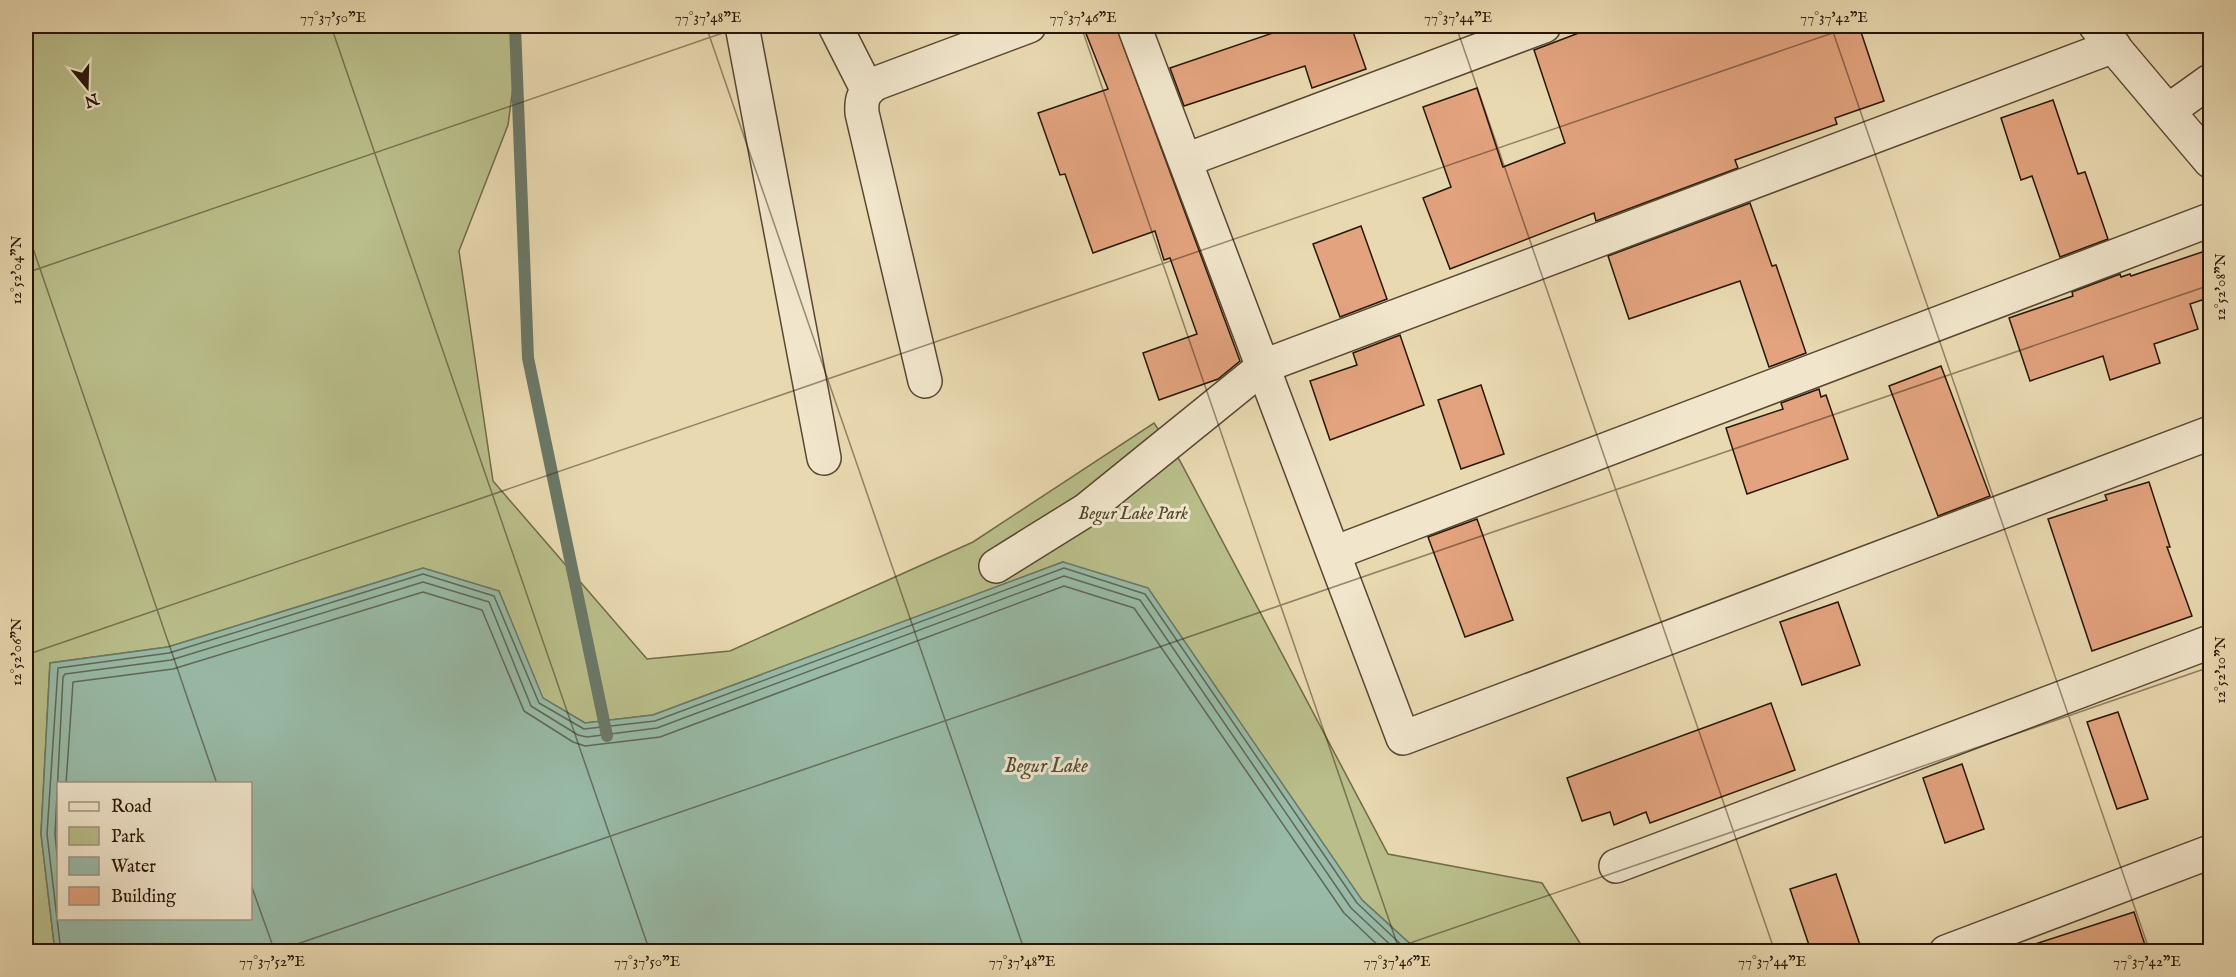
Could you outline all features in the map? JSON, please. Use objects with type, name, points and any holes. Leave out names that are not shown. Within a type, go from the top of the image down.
[{"type":"street","points":[[742,26],[824,458]]},
{"type":"street","points":[[835,26],[867,89]]},
{"type":"street","points":[[925,381],[862,113],[861,100],[867,89],[1029,26]]},
{"type":"street","points":[[1134,26],[1403,738],[2211,433]]},
{"type":"street","points":[[1186,160],[1544,26]]},
{"type":"street","points":[[996,566],[1086,510],[1264,366],[2105,36],[2211,161]]},
{"type":"street","points":[[2168,111],[2211,81]]},
{"type":"street","points":[[1334,553],[2211,220]]},
{"type":"street","points":[[1616,866],[2211,642]]},
{"type":"street","points":[[1946,951],[2211,852]]},
{"type":"green space","name":"Begur Lake Park","points":[[26,26],[515,26],[517,57],[508,125],[459,251],[493,481],[647,659],[730,651],[973,542],[1154,423],[1180,461],[1388,854],[1542,883],[1585,951],[1418,951],[1362,900],[1063,562],[653,715],[585,723],[542,698],[499,591],[423,568],[168,647],[50,663],[41,834],[55,951],[26,951]]},
{"type":"water","name":"Begur Lake","points":[[1063,562],[1148,588],[1362,900],[1418,951],[55,951],[41,834],[50,663],[168,647],[423,568],[499,591],[543,698],[585,723],[653,715]]},
{"type":"building","points":[[1083,26],[1116,26],[1240,361],[1218,379],[1159,400],[1143,353],[1197,334],[1170,258],[1164,260],[1155,231],[1093,253],[1065,174],[1060,175],[1038,113],[1108,89]]},
{"type":"building","points":[[1293,26],[1351,26],[1366,69],[1312,88],[1305,66],[1184,106],[1170,68]]},
{"type":"building","points":[[1582,26],[1859,26],[1884,101],[1835,118],[1837,124],[1735,160],[1738,168],[1596,221],[1594,213],[1450,269],[1423,198],[1451,187],[1423,107],[1477,88],[1503,167],[1565,143],[1534,50],[1584,31]]},
{"type":"building","points":[[2053,100],[2078,174],[2085,172],[2108,239],[2060,257],[2032,176],[2021,180],[2001,118]]},
{"type":"building","points":[[1750,203],[1772,266],[1776,265],[1806,353],[1769,367],[1740,281],[1629,319],[1608,256]]},
{"type":"building","points":[[1361,226],[1387,299],[1340,317],[1313,244]]},
{"type":"building","points":[[2211,249],[2211,297],[2190,304],[2198,329],[2154,344],[2160,363],[2110,380],[2103,356],[2030,381],[2009,318],[2073,296],[2072,292],[2120,274],[2121,277],[2130,274],[2131,276]]},
{"type":"building","points":[[1400,335],[1424,405],[1330,440],[1310,381],[1357,365],[1353,353]]},
{"type":"building","points":[[1941,366],[1990,496],[1938,516],[1889,386]]},
{"type":"building","points":[[1481,385],[1504,454],[1461,469],[1438,400]]},
{"type":"building","points":[[1819,389],[1821,397],[1826,395],[1848,459],[1747,494],[1726,428],[1783,409],[1781,403]]},
{"type":"building","points":[[2149,482],[2170,547],[2167,547],[2192,616],[2092,651],[2048,519],[2107,500],[2105,495]]},
{"type":"building","points":[[1477,519],[1513,620],[1465,637],[1428,537]]},
{"type":"building","points":[[1838,602],[1860,665],[1802,685],[1780,622]]},
{"type":"building","points":[[1771,703],[1795,770],[1650,823],[1646,812],[1614,825],[1610,812],[1582,821],[1567,778]]},
{"type":"building","points":[[2118,712],[2148,799],[2117,809],[2087,722]]},
{"type":"building","points":[[1962,764],[1984,829],[1945,843],[1923,778]]},
{"type":"building","points":[[1836,874],[1862,951],[1811,951],[1790,889]]},
{"type":"building","points":[[2134,912],[2147,951],[2033,951],[2032,945]]},
{"type":"waterway","points":[[515,26],[528,358],[607,736]]}]
